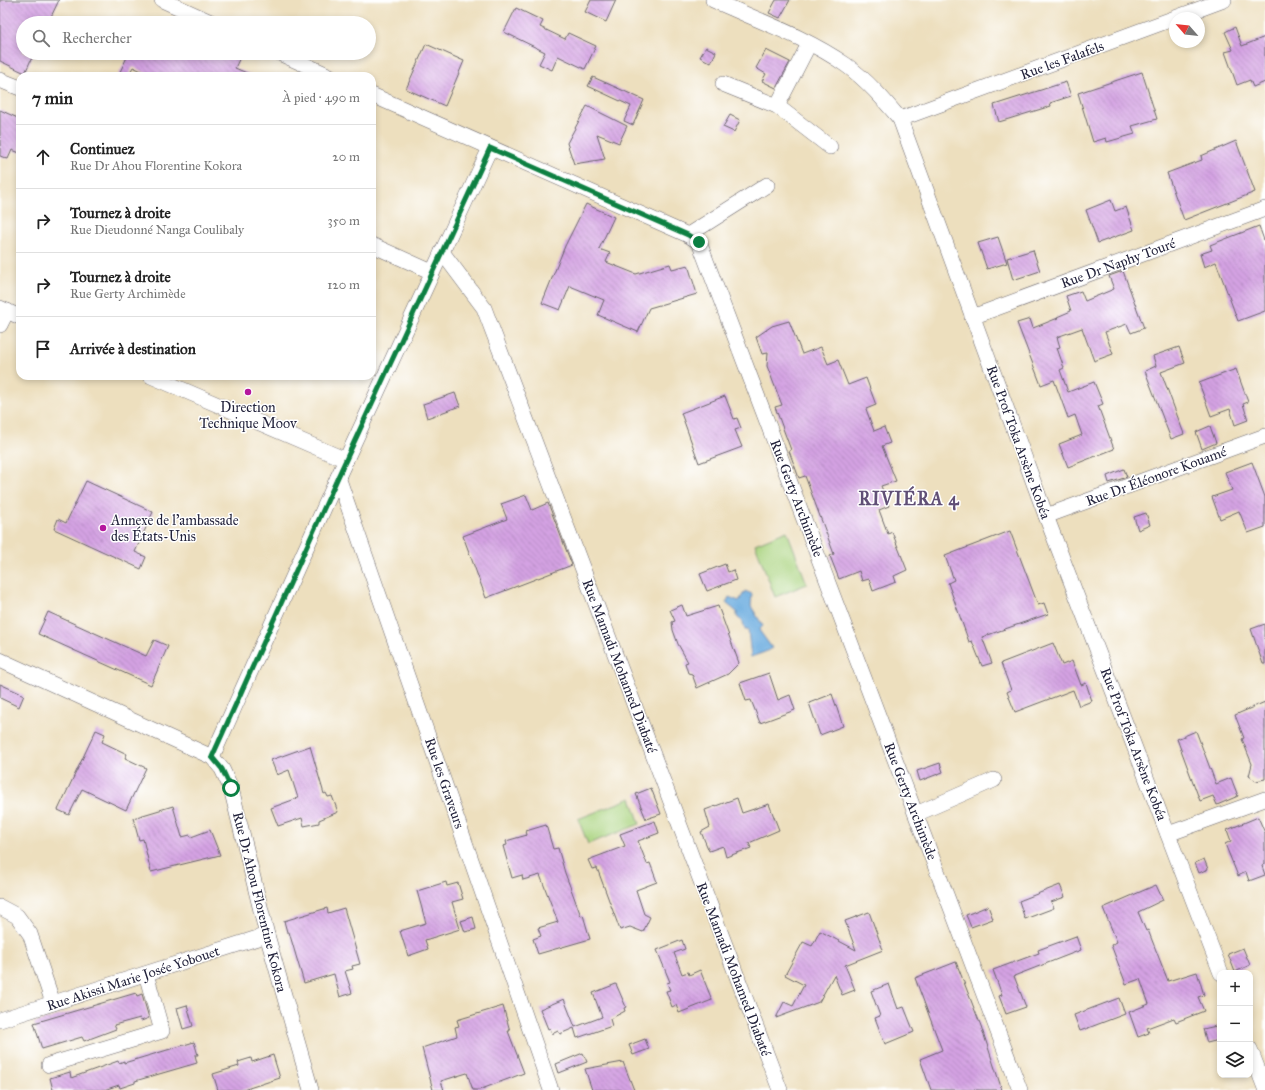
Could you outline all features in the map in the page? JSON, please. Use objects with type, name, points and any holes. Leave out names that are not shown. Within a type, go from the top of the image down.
[{"type":"street","points":[[162,0],[197,16]]},
{"type":"street","name":"Rue Prof Toka Arsène Kobéa","points":[[712,0],[809,44],[847,66],[887,103],[900,119],[1046,516],[1220,970]]},
{"type":"street","name":"Rue les Falafels","points":[[900,119],[1224,0]]},
{"type":"street","points":[[778,106],[809,44]]},
{"type":"street","points":[[295,60],[321,72]]},
{"type":"street","points":[[0,80],[16,86]]},
{"type":"street","points":[[723,84],[778,106],[830,147]]},
{"type":"street","name":"Rue Gerty Archimède","points":[[376,97],[688,235],[699,242],[706,256],[1020,1090]]},
{"type":"street","points":[[212,757],[338,477],[490,148]]},
{"type":"street","points":[[688,235],[767,185]]},
{"type":"street","name":"Rue Dr Naphy Touré","points":[[972,317],[1265,209]]},
{"type":"street","points":[[376,248],[432,272]]},
{"type":"street","name":"Rue Mamadi Mohamed Diabaté","points":[[442,252],[484,308],[780,1090]]},
{"type":"street","points":[[0,325],[9,312]]},
{"type":"street","points":[[160,380],[346,460]]},
{"type":"street","name":"Rue Dr Éléonore Kouamé","points":[[1046,516],[1265,436]]},
{"type":"street","name":"Rue les Graveurs","points":[[338,477],[551,1090]]},
{"type":"street","name":"Rue Dr Ahou Florentine Kokora","points":[[0,660],[212,757],[222,769],[231,788],[267,935],[311,1090]]},
{"type":"street","points":[[916,814],[994,780]]},
{"type":"street","points":[[1168,834],[1265,799]]},
{"type":"street","points":[[0,907],[17,916],[30,934],[52,1003]]},
{"type":"street","name":"Rue Akissi Marie Josée Yobouet","points":[[0,1020],[267,935]]},
{"type":"street","points":[[49,1065],[162,1031],[146,974]]},
{"type":"street","points":[[1253,1057],[1265,1088]]},
{"type":"green space","points":[[787,531],[807,584],[775,597],[755,544]]},
{"type":"green space","points":[[631,798],[640,824],[588,844],[578,819]]},
{"type":"water","points":[[745,591],[752,594],[751,606],[763,626],[759,630],[772,648],[751,657],[748,630],[745,630],[743,622],[737,617],[737,612],[726,603],[729,597],[739,601]]},
{"type":"building","points":[[0,0],[59,0],[51,16],[16,16],[16,60],[31,60],[25,72],[0,61]]},
{"type":"building","points":[[591,0],[616,0],[606,22],[585,12]]},
{"type":"building","points":[[776,0],[790,0],[780,18],[769,13]]},
{"type":"building","points":[[516,8],[543,21],[540,27],[565,39],[568,33],[596,46],[585,69],[558,56],[552,70],[539,64],[545,52],[504,32]]},
{"type":"building","points":[[1235,27],[1242,46],[1265,37],[1265,82],[1253,87],[1250,80],[1237,85],[1225,52],[1233,50],[1225,32]]},
{"type":"building","points":[[426,44],[464,61],[445,106],[406,89]]},
{"type":"building","points":[[706,47],[716,52],[711,63],[700,57]]},
{"type":"building","points":[[766,50],[790,62],[776,88],[762,81],[766,74],[756,68]]},
{"type":"building","points":[[126,60],[239,60],[235,68],[244,72],[144,72],[133,67],[130,72],[120,72]]},
{"type":"building","points":[[1142,72],[1157,119],[1132,126],[1135,134],[1107,142],[1106,138],[1093,142],[1078,93]]},
{"type":"building","points":[[593,77],[644,100],[633,125],[624,121],[631,106],[588,86]]},
{"type":"building","points":[[1066,82],[1071,96],[1050,103],[1051,106],[999,122],[994,105]]},
{"type":"building","points":[[587,106],[627,126],[619,143],[597,134],[605,159],[574,164],[567,143]]},
{"type":"building","points":[[0,110],[16,117],[16,152],[12,150],[8,159],[0,156]]},
{"type":"building","points":[[730,115],[740,120],[734,132],[723,127]]},
{"type":"building","points":[[1236,141],[1255,192],[1184,220],[1167,173],[1202,160],[1201,156]]},
{"type":"building","points":[[1111,200],[1115,211],[1126,207],[1134,230],[1098,243],[1086,210]]},
{"type":"building","points":[[586,204],[614,217],[599,249],[610,253],[606,262],[636,274],[670,264],[672,269],[688,265],[697,294],[649,308],[638,332],[598,315],[604,300],[570,286],[560,310],[542,303],[565,246]]},
{"type":"building","points":[[1259,226],[1265,243],[1265,311],[1238,321],[1216,262],[1204,267],[1200,254],[1212,250],[1210,245]]},
{"type":"building","points":[[998,237],[1007,263],[987,269],[978,243]]},
{"type":"building","points":[[1033,250],[1040,271],[1013,280],[1007,258]]},
{"type":"building","points":[[1123,271],[1144,328],[1131,333],[1127,324],[1105,332],[1113,354],[1094,361],[1082,328],[1057,337],[1060,347],[1057,348],[1064,368],[1060,370],[1068,392],[1094,382],[1103,404],[1098,406],[1114,449],[1068,467],[1059,444],[1082,435],[1075,415],[1068,418],[1054,380],[1041,385],[1017,323],[1030,319],[1033,328],[1058,318],[1057,317],[1071,311],[1066,296],[1081,291],[1085,301],[1114,289],[1109,276]]},
{"type":"building","points":[[789,321],[802,354],[821,347],[828,364],[838,360],[848,385],[866,378],[876,405],[866,409],[874,431],[884,427],[890,443],[882,446],[896,481],[881,486],[889,506],[879,510],[888,534],[892,532],[907,570],[894,576],[896,582],[873,591],[869,579],[862,581],[859,571],[839,579],[830,556],[834,554],[805,476],[799,478],[789,451],[791,450],[775,407],[782,405],[767,366],[768,353],[762,354],[756,337],[772,326]]},
{"type":"building","points":[[1179,347],[1185,363],[1161,372],[1184,434],[1171,439],[1145,371],[1156,366],[1153,356]]},
{"type":"building","points":[[1236,369],[1248,402],[1243,404],[1248,420],[1235,425],[1230,409],[1211,416],[1199,383]]},
{"type":"building","points":[[455,393],[460,406],[427,418],[423,404]]},
{"type":"building","points":[[725,396],[734,419],[737,418],[741,428],[735,430],[742,447],[699,463],[681,413]]},
{"type":"building","points":[[1210,426],[1216,443],[1202,449],[1196,432]]},
{"type":"building","points":[[1252,462],[1265,497],[1265,527],[1248,533],[1239,511],[1220,519],[1212,497],[1232,490],[1225,472]]},
{"type":"building","points":[[1124,469],[1127,477],[1109,483],[1107,476]]},
{"type":"building","points":[[86,481],[153,512],[135,552],[146,557],[141,569],[54,529],[58,519],[66,523]]},
{"type":"building","points":[[526,495],[532,510],[548,503],[572,565],[486,598],[463,536],[507,519],[501,504]]},
{"type":"building","points":[[1146,513],[1150,525],[1138,530],[1134,517]]},
{"type":"building","points":[[1010,531],[1038,605],[1044,603],[1048,614],[982,637],[992,663],[982,666],[972,641],[969,642],[948,583],[954,580],[945,556]]},
{"type":"building","points":[[725,564],[728,572],[733,570],[736,580],[707,591],[700,574]]},
{"type":"building","points":[[682,605],[686,616],[718,606],[739,663],[728,674],[697,688],[692,674],[688,673],[685,663],[688,662],[678,644],[673,630],[672,622],[675,621],[670,610]]},
{"type":"building","points":[[48,612],[146,656],[154,640],[168,646],[151,685],[38,634]]},
{"type":"building","points":[[1265,624],[1265,664],[1263,664],[1251,629]]},
{"type":"building","points":[[1053,643],[1062,665],[1072,661],[1081,685],[1086,683],[1092,701],[1079,706],[1073,690],[1015,712],[1007,692],[1011,690],[1001,663]]},
{"type":"building","points":[[769,673],[778,700],[790,695],[795,710],[760,723],[751,700],[746,701],[740,683]]},
{"type":"building","points":[[0,684],[24,695],[19,707],[0,698]]},
{"type":"building","points":[[832,694],[843,726],[820,735],[809,703]]},
{"type":"building","points":[[1265,702],[1265,779],[1256,781],[1249,776],[1252,764],[1242,739],[1244,738],[1235,715]]},
{"type":"building","points":[[96,730],[105,734],[102,742],[127,754],[125,758],[146,768],[126,810],[82,789],[69,815],[58,810]]},
{"type":"building","points":[[1196,731],[1216,784],[1231,778],[1238,796],[1217,805],[1213,796],[1200,801],[1177,739]]},
{"type":"building","points":[[310,746],[324,794],[326,793],[328,797],[332,796],[338,812],[319,820],[319,823],[304,826],[302,818],[278,826],[271,808],[298,798],[289,770],[277,775],[271,760]]},
{"type":"building","points":[[940,763],[943,772],[920,781],[917,771]]},
{"type":"building","points":[[651,788],[661,814],[646,819],[636,794]]},
{"type":"building","points":[[737,798],[742,813],[769,804],[779,830],[749,843],[751,848],[726,857],[723,846],[709,851],[701,832],[710,827],[705,810]]},
{"type":"building","points":[[173,806],[182,837],[190,835],[191,837],[210,830],[220,855],[151,872],[143,839],[139,840],[133,818]]},
{"type":"building","points":[[1258,817],[1265,833],[1265,864],[1262,866],[1265,875],[1249,881],[1246,872],[1238,876],[1225,844],[1231,841],[1227,830]]},
{"type":"building","points":[[655,821],[659,833],[638,841],[647,864],[650,863],[657,882],[636,890],[644,914],[650,917],[643,932],[630,927],[620,930],[597,868],[592,869],[588,860],[625,846],[620,834]]},
{"type":"building","points":[[546,825],[553,849],[558,848],[565,873],[581,916],[583,915],[590,939],[538,954],[533,939],[541,936],[538,928],[558,922],[540,875],[523,880],[522,875],[512,878],[503,846],[507,845],[506,841],[527,835],[526,831]]},
{"type":"building","points":[[1204,859],[1208,869],[1199,873],[1195,863]]},
{"type":"building","points":[[446,882],[447,886],[458,883],[463,899],[452,902],[460,929],[425,940],[428,949],[408,956],[400,931],[426,923],[417,891]]},
{"type":"building","points":[[1060,885],[1065,897],[1051,902],[1054,908],[1025,919],[1019,901]]},
{"type":"building","points":[[1156,885],[1163,900],[1138,912],[1146,931],[1148,930],[1168,981],[1197,972],[1204,995],[1198,997],[1204,1011],[1176,1022],[1174,1018],[1147,1028],[1149,1033],[1138,1037],[1129,1012],[1149,1004],[1140,979],[1126,984],[1111,945],[1117,942],[1103,908]]},
{"type":"building","points":[[988,906],[993,919],[971,927],[966,915]]},
{"type":"building","points":[[327,908],[328,913],[344,908],[360,964],[352,966],[353,969],[345,971],[352,993],[340,997],[334,974],[304,983],[289,932],[287,932],[284,921]]},
{"type":"building","points":[[869,912],[883,950],[845,965],[855,990],[842,995],[834,975],[819,1002],[776,1018],[784,1002],[793,1006],[804,985],[785,975],[803,942],[812,946],[820,931],[856,950],[845,921]]},
{"type":"building","points":[[473,917],[476,929],[465,932],[461,921]]},
{"type":"building","points":[[1076,936],[1081,950],[1014,976],[1026,1007],[1006,1014],[999,996],[1002,995],[993,970],[1039,953],[1038,950]]},
{"type":"building","points":[[682,940],[685,949],[674,953],[682,974],[688,972],[689,975],[700,970],[712,1000],[679,1013],[676,1005],[672,1007],[666,991],[670,990],[667,983],[670,982],[657,950]]},
{"type":"building","points":[[1243,948],[1250,965],[1239,970],[1234,970],[1228,954]]},
{"type":"building","points":[[956,962],[981,1026],[1002,1090],[931,1090],[920,1059],[942,1050],[915,978]]},
{"type":"building","points":[[616,984],[626,1007],[624,1008],[625,1011],[610,1019],[612,1026],[577,1038],[574,1028],[560,1034],[558,1031],[552,1034],[550,1028],[548,1029],[540,1009],[564,999],[575,1027],[602,1017],[593,993]]},
{"type":"building","points":[[889,984],[898,1009],[904,1007],[914,1032],[885,1044],[875,1018],[880,1016],[871,991]]},
{"type":"building","points":[[136,993],[137,996],[142,994],[149,1018],[141,1021],[140,1018],[114,1025],[116,1029],[84,1041],[82,1037],[42,1049],[34,1023]]},
{"type":"building","points":[[1119,998],[1125,1014],[1080,1031],[1074,1015]]},
{"type":"building","points":[[187,1005],[193,1026],[183,1029],[177,1008]]},
{"type":"building","points":[[503,1006],[510,1031],[508,1031],[524,1073],[479,1090],[473,1090],[467,1073],[441,1081],[444,1090],[433,1090],[422,1048],[457,1036],[455,1027],[459,1026],[457,1020]]},
{"type":"building","points":[[1216,1026],[1217,1040],[1207,1043],[1203,1029]]},
{"type":"building","points":[[645,1039],[649,1049],[633,1055],[629,1045]]},
{"type":"building","points":[[194,1042],[198,1055],[195,1055],[197,1063],[135,1081],[135,1083],[120,1088],[119,1085],[104,1090],[53,1090],[50,1078],[70,1072],[71,1078],[118,1061],[119,1063],[124,1061],[124,1063]]},
{"type":"building","points":[[583,1053],[587,1062],[559,1073],[556,1064]]},
{"type":"building","points":[[273,1055],[280,1078],[243,1090],[218,1090],[213,1074],[239,1066],[238,1062],[251,1058],[252,1062]]},
{"type":"building","points":[[623,1062],[634,1090],[592,1090],[585,1069]]},
{"type":"place","name":"Direction Technique Moov","points":[[248,392]]},
{"type":"place","name":"Annexe de l'ambassade des États-Unis","points":[[103,528]]},
{"type":"district","name":"RIVIÉRA 4","points":[[909,499]]},
{"type":"route","points":[[231,788],[222,769],[212,757],[338,477],[490,148],[688,235],[699,242]]}]
